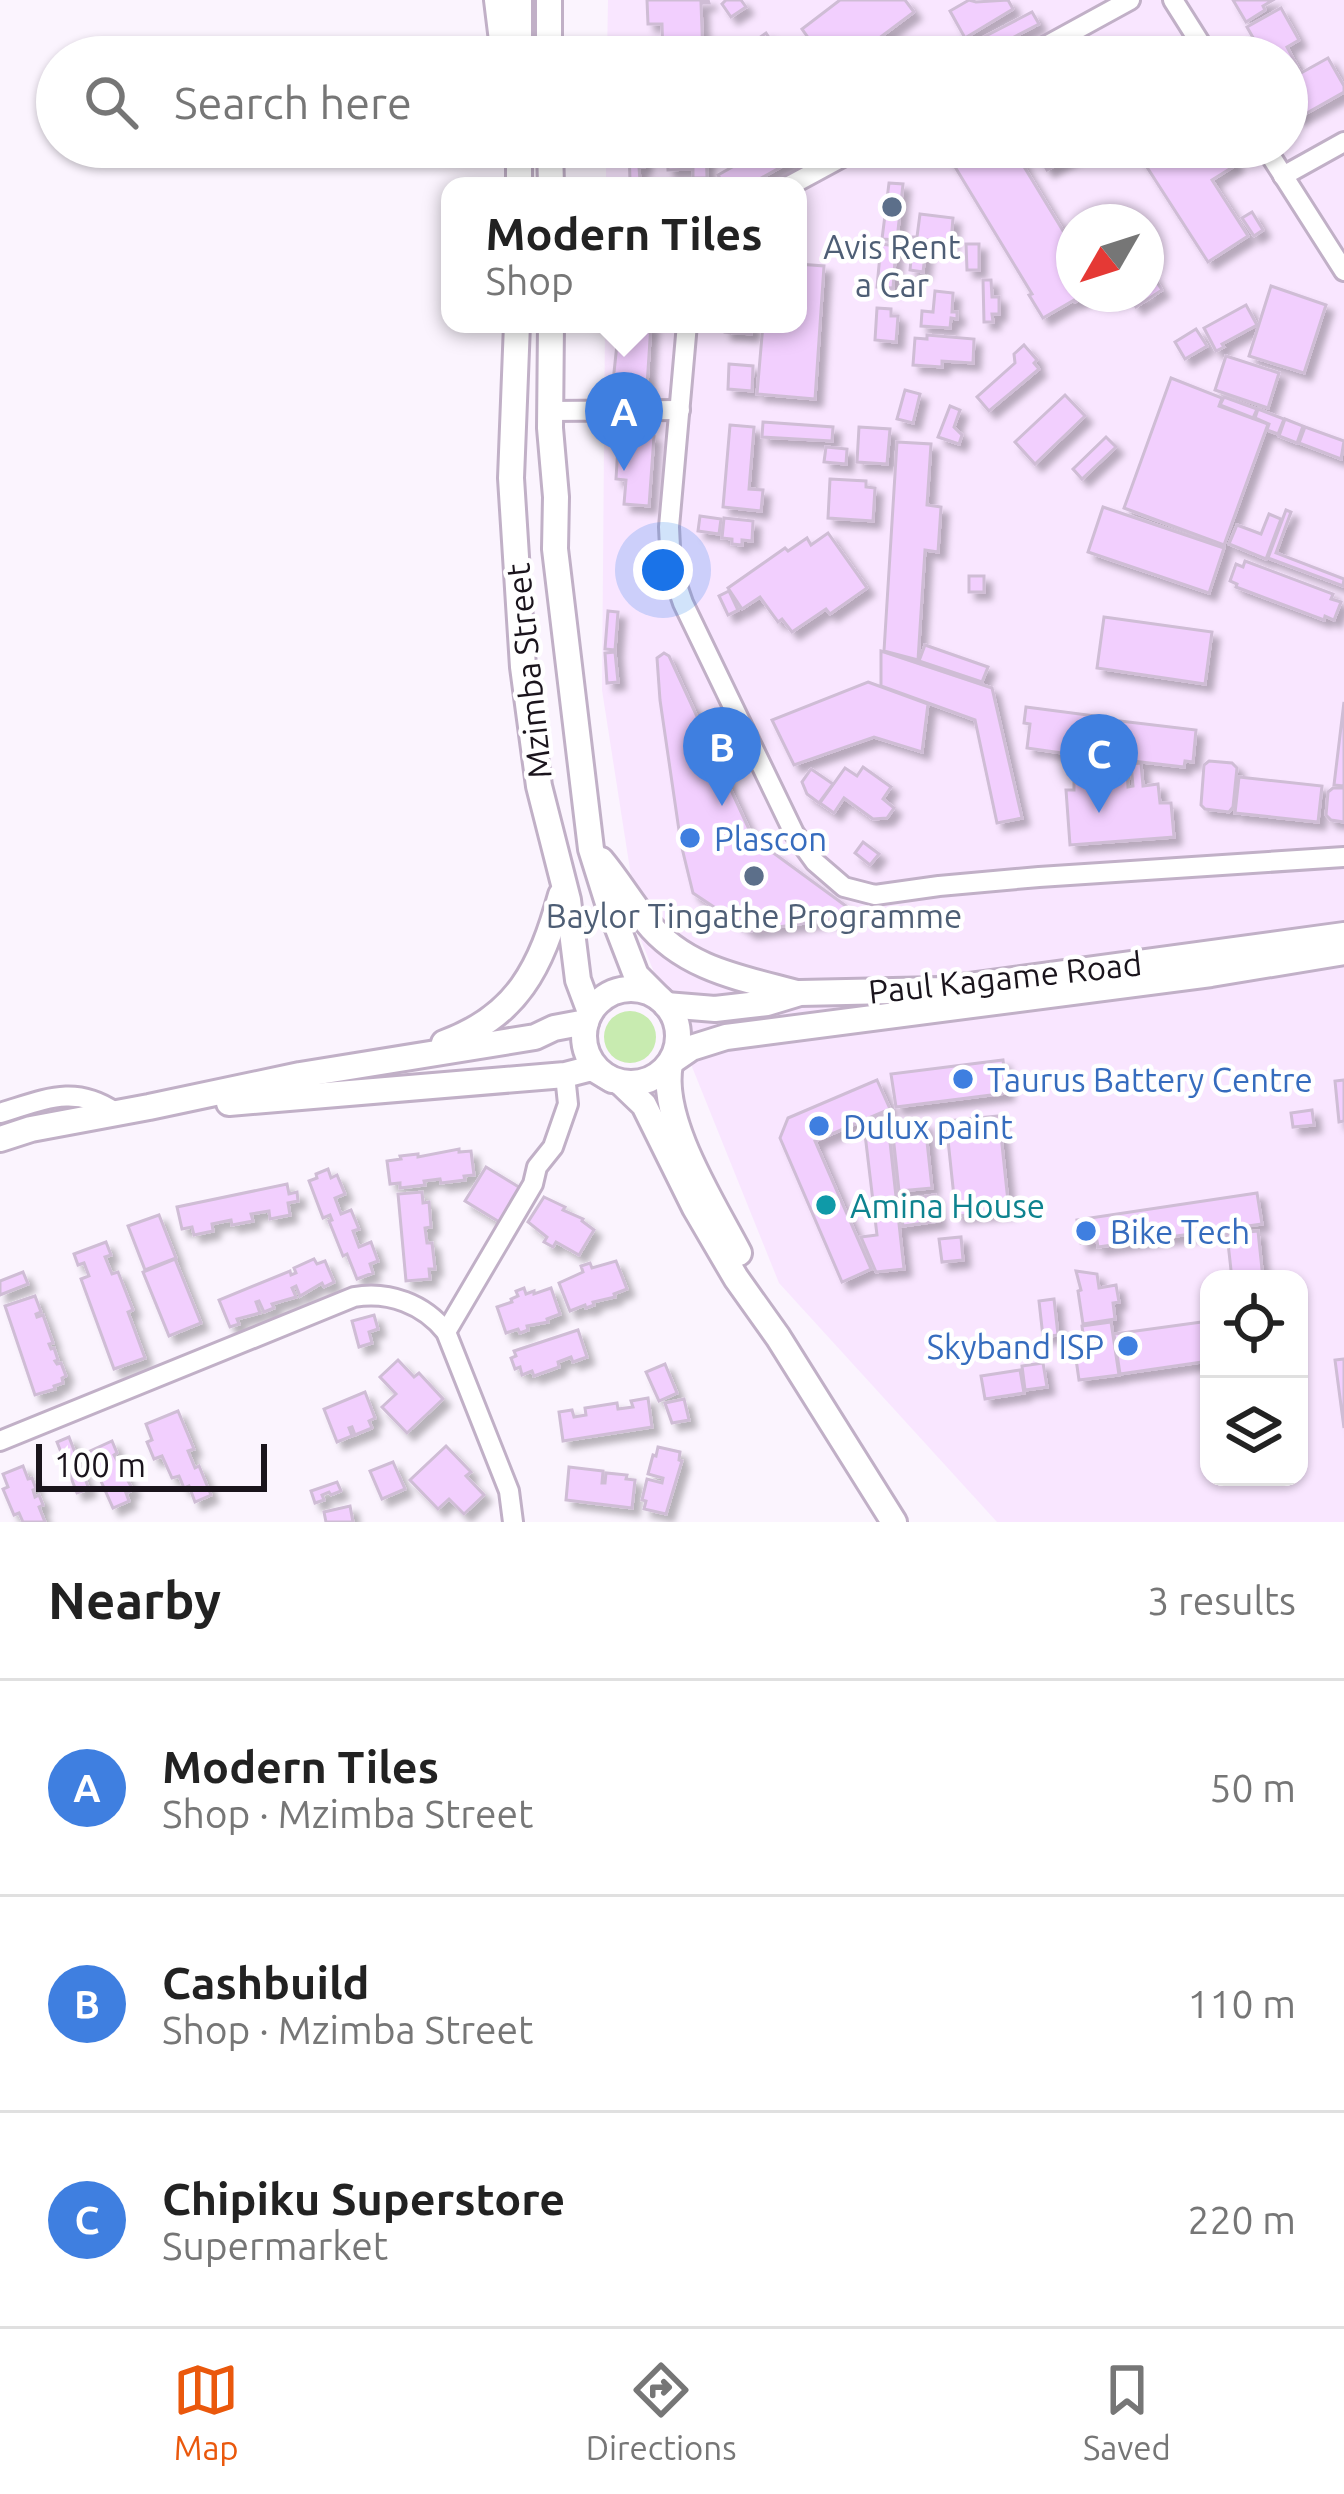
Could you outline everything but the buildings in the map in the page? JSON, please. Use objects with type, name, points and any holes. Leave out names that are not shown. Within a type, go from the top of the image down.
[{"type":"main road","points":[[497,0],[502,36]]},
{"type":"main road","points":[[518,0],[519,36]]},
{"type":"main road","points":[[549,0],[549,36]]},
{"type":"main road","name":"Mzimba Street","points":[[517,333],[511,478],[524,667],[538,785],[564,885],[588,1017]]},
{"type":"main road","name":"Mzimba Street","points":[[550,333],[555,549],[591,849],[636,975],[662,1001]]},
{"type":"main road","points":[[591,849],[649,926],[671,947],[698,965],[800,993]]},
{"type":"main road","points":[[396,1059],[467,1034],[507,1007],[531,978],[550,936],[564,885]]},
{"type":"main road","name":"Paul Kagame Road","points":[[662,1001],[715,1009],[800,993],[940,990],[1344,935]]},
{"type":"main road","points":[[0,1138],[115,1112],[565,1076],[592,1068],[617,1081],[648,1081],[692,1048],[726,1036],[1211,974],[1344,952]]},
{"type":"main road","points":[[778,1336],[683,1143],[670,1105],[667,1077],[679,1036],[676,1023],[662,1001],[634,989],[622,990],[598,1002],[588,1017],[584,1040],[588,1056],[598,1070],[644,1105],[736,1278],[895,1522]]},
{"type":"main road","points":[[149,1108],[300,1075],[535,1037],[588,1017]]},
{"type":"street","points":[[1064,36],[1130,0]]},
{"type":"street","points":[[1173,0],[1196,36]]},
{"type":"street","points":[[1308,162],[1344,142]]},
{"type":"street","points":[[1278,168],[1344,272]]},
{"type":"street","points":[[1283,176],[1297,168]]},
{"type":"street","points":[[686,333],[669,527],[671,568],[683,603],[794,833],[815,862],[844,887],[875,895],[1019,879],[1344,857]]},
{"type":"street","points":[[550,411],[680,410]]},
{"type":"street","points":[[446,1332],[533,1184],[537,1167],[553,1148],[568,1104],[565,1076]]},
{"type":"street","points":[[0,1113],[74,1094],[95,1098],[115,1112]]},
{"type":"street","points":[[0,1441],[369,1294],[397,1299],[430,1316],[446,1332],[509,1491],[513,1522]]},
{"type":"shaded area","points":[[608,0],[1344,0],[1344,1522],[997,1522],[779,1283],[641,940],[602,690],[605,333],[807,333],[807,177],[606,177],[606,168],[1308,168],[1308,36],[607,36]]},
{"type":"green space","points":[[630,1011],[649,1018],[656,1037],[649,1056],[630,1063],[611,1056],[604,1037],[611,1018]]},
{"type":"place","name":"Avis Rent a Car","points":[[892,207]]},
{"type":"place","name":"Modern Tiles","points":[[624,471]]},
{"type":"place","name":"Cashbuild","points":[[722,806]]},
{"type":"place","name":"Chipiku Superstore","points":[[1099,813]]},
{"type":"place","name":"Plascon","points":[[690,838]]},
{"type":"place","name":"Baylor Tingathe Programme","points":[[754,876]]},
{"type":"place","name":"Taurus Battery Centre","points":[[963,1079]]},
{"type":"place","name":"Dulux paint","points":[[819,1126]]},
{"type":"place","name":"Amina House","points":[[826,1205]]},
{"type":"place","name":"Bike Tech","points":[[1086,1231]]},
{"type":"place","name":"Skyband ISP","points":[[1128,1346]]}]
